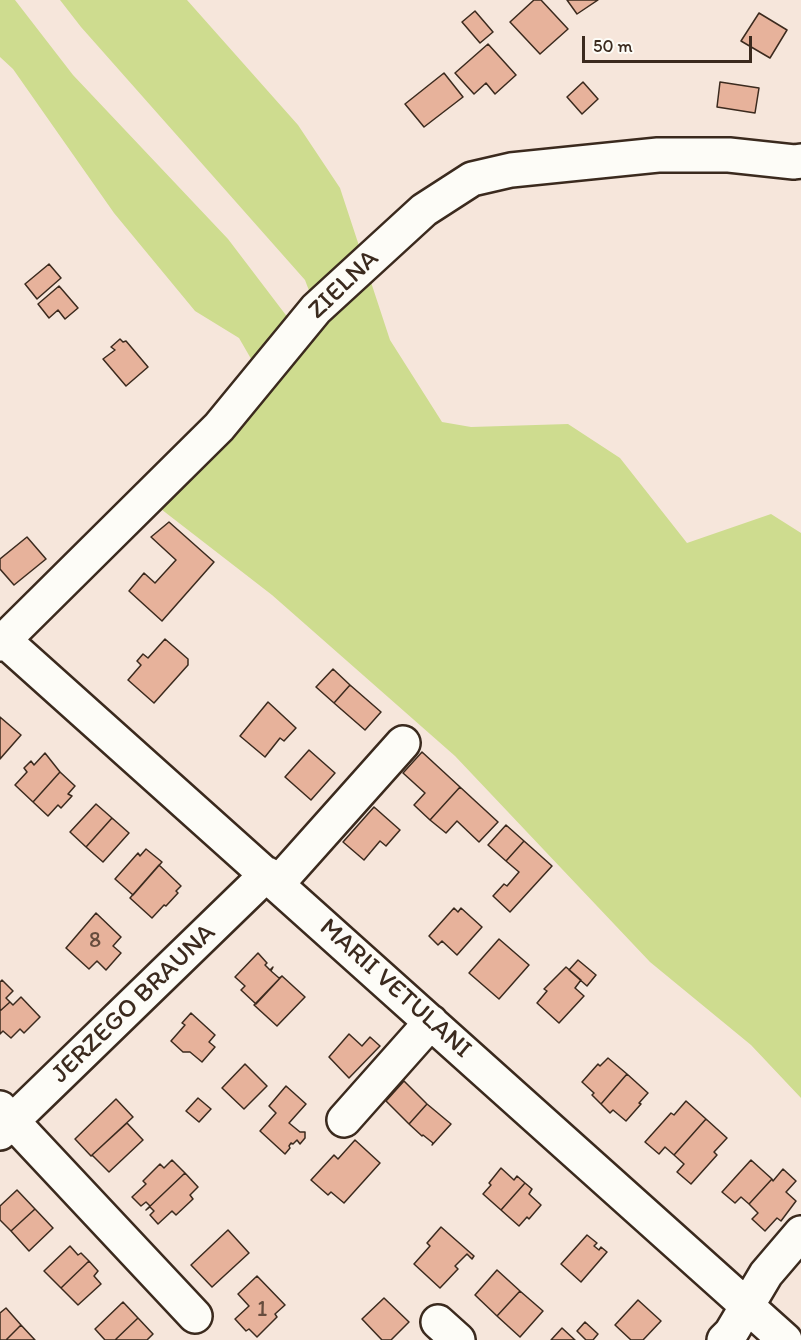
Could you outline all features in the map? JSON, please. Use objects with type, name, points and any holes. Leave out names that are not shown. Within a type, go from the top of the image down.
[{"type":"street","name":"ZIELNA","points":[[2,642],[219,427],[316,309],[424,210],[472,179],[511,170],[658,155],[729,155],[801,161]]},
{"type":"street","name":"MARII VETULANI","points":[[2,642],[272,879],[785,1340]]},
{"type":"street","name":"JERZEGO BRAUNA","points":[[4,1121],[272,879],[403,743]]},
{"type":"street","points":[[344,1120],[431,1022]]},
{"type":"street","points":[[4,1121],[195,1316]]},
{"type":"street","points":[[724,1340],[731,1333],[766,1274],[801,1233]]},
{"type":"green space","points":[[0,0],[15,0],[73,75],[228,239],[298,331],[316,309],[305,280],[81,27],[60,0],[187,0],[298,125],[340,188],[390,340],[442,422],[471,427],[568,424],[620,458],[687,543],[771,514],[801,533],[801,1098],[751,1045],[650,962],[455,756],[272,595],[148,499],[261,376],[239,338],[195,311],[114,213],[13,69],[0,57]]},
{"type":"building","points":[[534,0],[541,0],[568,29],[540,54],[510,22]]},
{"type":"building","points":[[567,0],[598,0],[577,14]]},
{"type":"building","points":[[475,11],[493,32],[480,43],[462,22]]},
{"type":"building","points":[[759,13],[787,30],[770,58],[741,41]]},
{"type":"building","points":[[488,44],[516,75],[495,94],[486,83],[474,94],[455,73]]},
{"type":"building","points":[[444,73],[463,97],[424,127],[405,104]]},
{"type":"building","points":[[583,82],[598,99],[582,114],[567,97]]},
{"type":"building","points":[[720,82],[759,88],[755,113],[717,107]]},
{"type":"building","points":[[49,264],[61,278],[37,299],[25,284]]},
{"type":"building","points":[[59,286],[78,308],[65,319],[58,310],[49,318],[38,304]]},
{"type":"building","points":[[120,339],[123,342],[126,341],[148,367],[126,386],[103,359],[115,350],[111,347]]},
{"type":"building","points":[[169,522],[214,562],[162,621],[129,591],[144,573],[155,583],[176,560],[151,537]]},
{"type":"building","points":[[27,537],[46,559],[14,585],[0,569],[0,559]]},
{"type":"building","points":[[165,639],[188,659],[188,665],[154,703],[128,680],[141,665],[137,661],[143,654],[148,658]]},
{"type":"building","points":[[333,669],[350,685],[334,703],[316,687]]},
{"type":"building","points":[[350,685],[381,712],[365,730],[334,703]]},
{"type":"building","points":[[268,702],[296,728],[284,741],[280,738],[265,757],[240,736]]},
{"type":"building","points":[[0,717],[21,735],[0,759]]},
{"type":"building","points":[[309,750],[335,773],[311,800],[285,777]]},
{"type":"building","points":[[422,752],[460,787],[430,820],[414,805],[425,793],[403,773]]},
{"type":"building","points":[[45,753],[60,772],[33,802],[15,785],[27,772],[24,768],[31,761],[34,765]]},
{"type":"building","points":[[60,772],[75,786],[68,794],[72,796],[61,808],[58,805],[48,816],[33,802]]},
{"type":"building","points":[[460,787],[498,822],[479,842],[457,821],[446,833],[430,820]]},
{"type":"building","points":[[96,804],[112,818],[86,847],[70,832]]},
{"type":"building","points":[[374,807],[400,830],[386,846],[380,841],[364,860],[343,842]]},
{"type":"building","points":[[112,818],[129,833],[103,862],[86,847]]},
{"type":"building","points":[[506,825],[524,841],[506,861],[488,845]]},
{"type":"building","points":[[524,841],[552,866],[510,912],[493,896],[504,884],[507,886],[519,872],[506,861]]},
{"type":"building","points":[[146,849],[162,862],[133,895],[115,879],[138,853],[140,856]]},
{"type":"building","points":[[159,865],[181,886],[176,891],[178,893],[152,918],[130,898]]},
{"type":"building","points":[[454,908],[458,912],[461,908],[482,927],[457,955],[442,941],[438,945],[429,936]]},
{"type":"building","points":[[96,913],[121,937],[113,946],[121,953],[106,970],[97,961],[89,969],[66,948]]},
{"type":"building","points":[[499,939],[529,965],[499,999],[469,973]]},
{"type":"building","points":[[258,953],[270,970],[273,967],[271,971],[279,978],[282,976],[256,1004],[241,990],[245,986],[235,977]]},
{"type":"building","points":[[578,960],[596,975],[587,986],[569,970]]},
{"type":"building","points":[[566,967],[581,980],[575,988],[584,996],[559,1023],[537,1003],[547,991],[544,989]]},
{"type":"building","points":[[282,976],[305,997],[277,1026],[254,1005]]},
{"type":"building","points":[[2,980],[13,991],[6,998],[10,1002],[0,1011],[0,982]]},
{"type":"building","points":[[21,997],[40,1017],[24,1033],[20,1029],[11,1038],[3,1031],[0,1034],[0,1011],[10,1002],[13,1005]]},
{"type":"building","points":[[191,1013],[215,1035],[209,1042],[215,1047],[202,1062],[190,1052],[183,1052],[171,1041],[185,1025],[182,1023]]},
{"type":"building","points":[[349,1034],[362,1046],[370,1037],[380,1046],[349,1078],[329,1057]]},
{"type":"building","points":[[608,1058],[627,1074],[601,1104],[592,1095],[594,1093],[582,1082],[598,1064],[600,1066]]},
{"type":"building","points":[[245,1064],[267,1086],[244,1109],[222,1088]]},
{"type":"building","points":[[627,1074],[648,1093],[626,1121],[613,1110],[610,1113],[601,1104]]},
{"type":"building","points":[[404,1081],[427,1104],[409,1124],[386,1101]]},
{"type":"building","points":[[286,1086],[306,1104],[289,1123],[300,1132],[305,1132],[305,1138],[300,1144],[297,1140],[291,1143],[285,1154],[260,1131],[276,1113],[269,1106]]},
{"type":"building","points":[[198,1098],[211,1109],[199,1122],[186,1111]]},
{"type":"building","points":[[116,1099],[133,1117],[91,1156],[75,1139]]},
{"type":"building","points":[[686,1101],[706,1119],[674,1155],[665,1147],[659,1154],[645,1142],[671,1113],[674,1115]]},
{"type":"building","points":[[427,1104],[451,1124],[432,1145],[433,1143],[409,1124]]},
{"type":"building","points":[[706,1119],[727,1138],[714,1152],[717,1155],[691,1184],[677,1172],[684,1164],[674,1155]]},
{"type":"building","points":[[127,1123],[143,1140],[109,1172],[92,1155]]},
{"type":"building","points":[[355,1140],[380,1163],[344,1203],[331,1192],[328,1195],[311,1180],[334,1155],[338,1159]]},
{"type":"building","points":[[172,1160],[185,1173],[146,1210],[150,1206],[146,1202],[141,1206],[132,1197],[146,1184],[143,1181],[160,1164],[164,1168]]},
{"type":"building","points":[[751,1160],[772,1179],[749,1204],[741,1197],[735,1203],[722,1192]]},
{"type":"building","points":[[501,1168],[514,1180],[517,1176],[525,1183],[501,1210],[483,1194]]},
{"type":"building","points":[[783,1169],[796,1181],[786,1192],[796,1201],[781,1221],[777,1218],[765,1231],[752,1219],[758,1213],[749,1204]]},
{"type":"building","points":[[185,1173],[198,1187],[190,1195],[193,1199],[176,1215],[172,1211],[158,1224],[150,1215],[154,1211],[150,1207],[146,1210]]},
{"type":"building","points":[[525,1183],[532,1189],[529,1194],[541,1205],[529,1219],[527,1217],[519,1226],[501,1210]]},
{"type":"building","points":[[17,1190],[35,1209],[11,1231],[0,1220],[0,1206]]},
{"type":"building","points":[[35,1209],[53,1228],[29,1251],[11,1231]]},
{"type":"building","points":[[441,1227],[474,1256],[472,1259],[467,1254],[455,1266],[458,1269],[440,1288],[414,1264],[430,1246],[427,1243]]},
{"type":"building","points":[[228,1230],[249,1253],[212,1287],[191,1265]]},
{"type":"building","points":[[587,1235],[597,1243],[594,1246],[599,1250],[601,1247],[607,1252],[581,1282],[561,1264]]},
{"type":"building","points":[[70,1246],[78,1255],[81,1253],[89,1261],[61,1288],[44,1271]]},
{"type":"building","points":[[89,1261],[98,1271],[94,1276],[101,1284],[78,1305],[61,1288]]},
{"type":"building","points":[[497,1270],[520,1291],[497,1316],[475,1295]]},
{"type":"building","points":[[257,1276],[285,1305],[275,1314],[277,1317],[257,1337],[249,1329],[246,1331],[235,1319],[249,1306],[238,1294]]},
{"type":"building","points":[[520,1291],[543,1311],[520,1337],[497,1316]]},
{"type":"building","points":[[384,1298],[409,1322],[391,1340],[382,1340],[362,1319]]},
{"type":"building","points":[[638,1300],[661,1321],[643,1340],[631,1340],[615,1325]]},
{"type":"building","points":[[123,1302],[138,1318],[115,1340],[105,1340],[95,1329]]},
{"type":"building","points":[[6,1308],[21,1325],[6,1340],[0,1340],[0,1313]]},
{"type":"building","points":[[138,1318],[153,1334],[147,1340],[115,1340]]},
{"type":"building","points":[[585,1322],[598,1334],[593,1340],[586,1340],[577,1331]]},
{"type":"building","points":[[21,1325],[35,1340],[6,1340]]},
{"type":"building","points":[[562,1328],[575,1340],[551,1340]]}]
